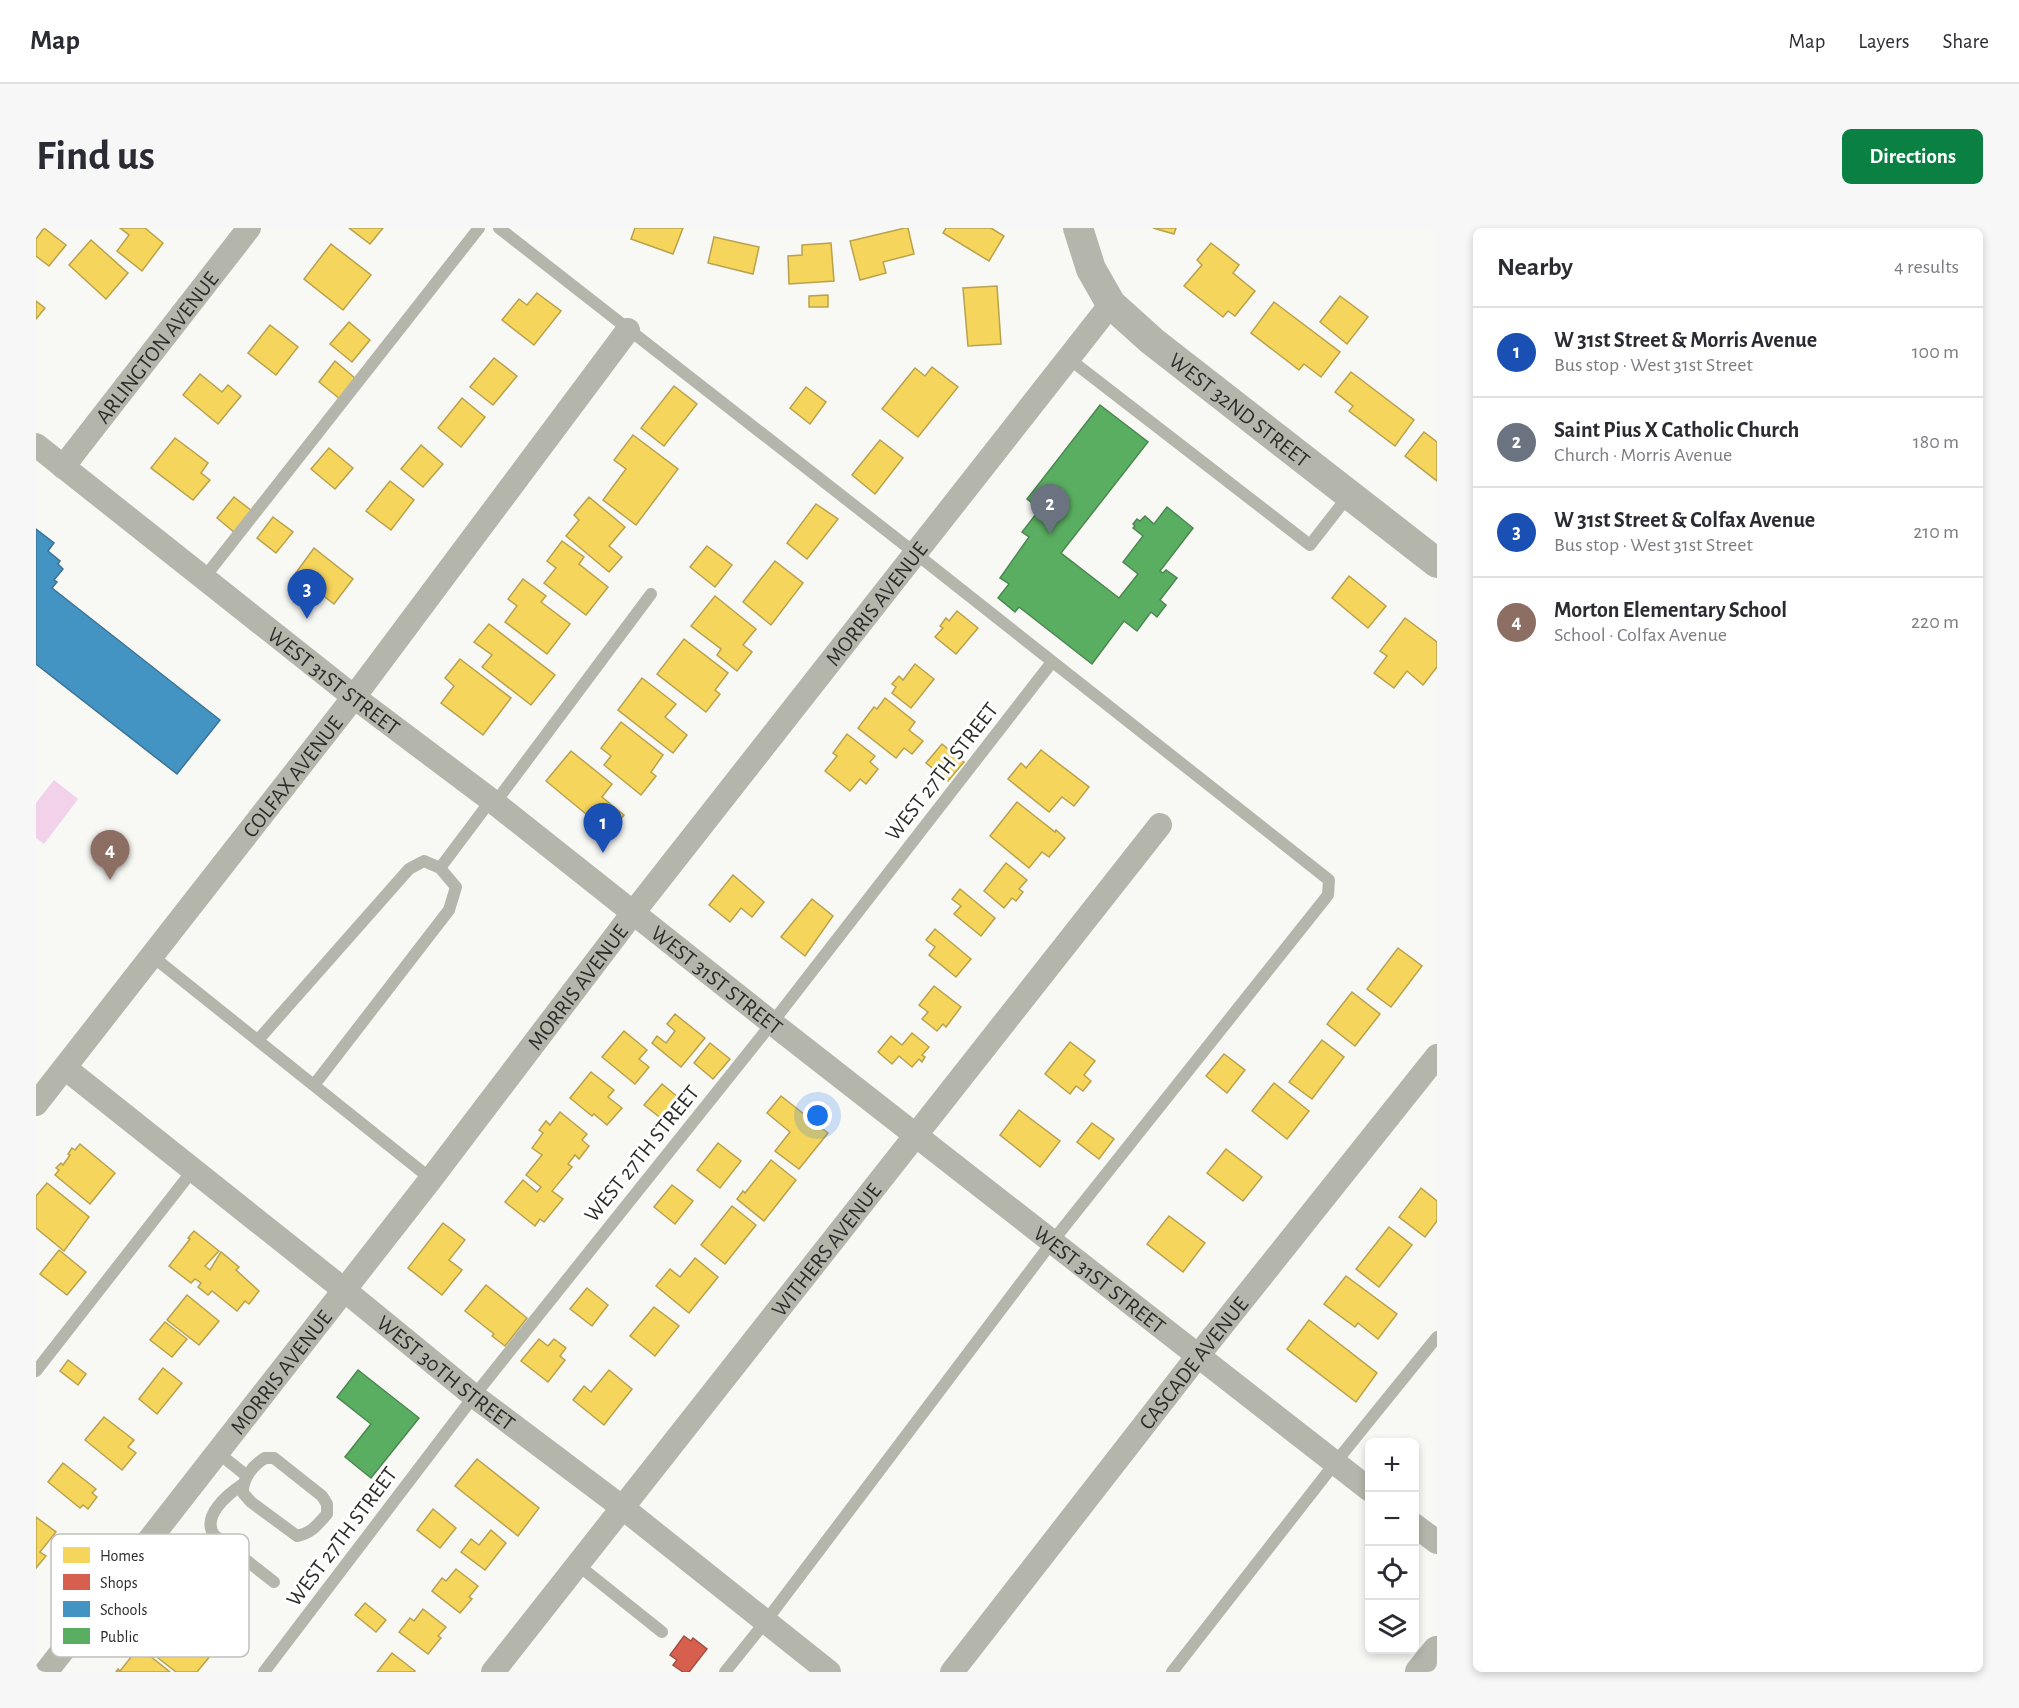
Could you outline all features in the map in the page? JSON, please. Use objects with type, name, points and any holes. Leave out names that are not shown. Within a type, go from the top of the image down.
[{"type":"street","name":"ARLINGTON AVENUE","points":[[63,467],[249,228]]},
{"type":"street","name":"WEST 32ND STREET","points":[[1078,228],[1091,268],[1111,304],[1152,341],[1437,563]]},
{"type":"street","name":"MORRIS AVENUE","points":[[151,1534],[431,1179],[633,913],[1111,304]]},
{"type":"street","name":"COLFAX AVENUE","points":[[36,1104],[354,697],[628,330]]},
{"type":"street","name":"WEST 31ST STREET","points":[[36,445],[354,697],[493,802],[1197,1357],[1365,1486]]},
{"type":"street","name":"WITHERS AVENUE","points":[[493,1672],[1160,825]]},
{"type":"street","name":"CASCADE AVENUE","points":[[952,1672],[1197,1357],[1437,1056]]},
{"type":"street","name":"WEST 30TH STREET","points":[[65,1068],[474,1396],[623,1508],[829,1672]]},
{"type":"street","points":[[1419,1529],[1437,1542]]},
{"type":"street","points":[[1420,1672],[1437,1651]]},
{"type":"lane","points":[[204,578],[480,228]]},
{"type":"lane","points":[[499,228],[1329,880],[1328,895],[1052,1242],[725,1672]]},
{"type":"lane","points":[[1068,358],[1310,545],[1349,495]]},
{"type":"lane","points":[[440,868],[651,594]]},
{"type":"lane","name":"WEST 27TH STREET","points":[[264,1672],[474,1396],[772,1023],[1052,662]]},
{"type":"lane","points":[[258,1040],[409,868],[424,861],[440,868],[456,887],[449,910],[314,1085]]},
{"type":"lane","points":[[152,956],[431,1179]]},
{"type":"lane","points":[[36,1371],[193,1170]]},
{"type":"lane","points":[[1172,1672],[1335,1463],[1437,1337]]},
{"type":"lane","points":[[217,1452],[245,1480]]},
{"type":"lane","points":[[213,1534],[210,1530],[210,1521],[218,1506],[265,1458],[274,1458],[322,1496],[327,1504],[327,1514],[314,1530],[297,1536],[251,1502],[243,1493],[245,1480]]},
{"type":"lane","points":[[249,1562],[274,1582]]},
{"type":"lane","points":[[578,1565],[662,1632]]},
{"type":"shaded area","points":[[54,780],[78,799],[44,844],[36,838],[36,803]]},
{"type":"building: Homes","points":[[44,228],[66,245],[49,266],[36,256],[36,239]]},
{"type":"building: Homes","points":[[120,228],[145,228],[163,243],[142,271],[117,251],[129,235]]},
{"type":"building: Homes","points":[[349,228],[383,228],[370,244]]},
{"type":"building: Homes","points":[[635,228],[683,228],[673,254],[631,239]]},
{"type":"building: Homes","points":[[908,228],[914,254],[883,262],[886,273],[860,280],[850,241]]},
{"type":"building: Homes","points":[[946,228],[991,228],[1004,236],[989,261],[943,233]]},
{"type":"building: Homes","points":[[1153,228],[1176,228],[1174,234]]},
{"type":"building: Homes","points":[[714,237],[759,247],[753,274],[708,263]]},
{"type":"building: Homes","points":[[91,240],[128,273],[106,299],[69,265]]},
{"type":"building: Homes","points":[[831,243],[834,281],[789,284],[788,256],[802,255],[802,245]]},
{"type":"building: Homes","points":[[1211,243],[1239,265],[1233,273],[1255,291],[1235,316],[1228,311],[1223,317],[1184,286],[1202,265],[1197,260]]},
{"type":"building: Homes","points":[[331,244],[371,275],[343,310],[304,279]]},
{"type":"building: Homes","points":[[997,286],[1001,344],[968,346],[963,288]]},
{"type":"building: Homes","points":[[537,293],[561,311],[534,345],[502,320],[519,299],[527,305]]},
{"type":"building: Homes","points":[[828,295],[828,307],[809,307],[809,296]]},
{"type":"building: Homes","points":[[1340,296],[1368,317],[1347,344],[1320,322]]},
{"type":"building: Homes","points":[[36,301],[45,308],[36,319]]},
{"type":"building: Homes","points":[[1274,302],[1340,352],[1321,377],[1304,364],[1299,370],[1251,333]]},
{"type":"building: Homes","points":[[349,322],[370,340],[352,362],[330,344]]},
{"type":"building: Homes","points":[[270,325],[298,347],[276,375],[248,353]]},
{"type":"building: Homes","points":[[494,358],[517,376],[493,405],[470,387]]},
{"type":"building: Homes","points":[[335,361],[356,379],[340,399],[319,382]]},
{"type":"building: Homes","points":[[932,367],[958,387],[918,437],[882,409],[915,368],[925,376]]},
{"type":"building: Homes","points":[[1351,372],[1414,420],[1395,446],[1349,411],[1353,406],[1335,392]]},
{"type":"building: Homes","points":[[200,374],[222,392],[228,385],[241,396],[218,424],[183,395]]},
{"type":"building: Homes","points":[[674,386],[697,404],[664,446],[641,428]]},
{"type":"building: Homes","points":[[806,387],[826,402],[810,424],[790,408]]},
{"type":"building: Homes","points":[[462,398],[485,417],[461,447],[438,428]]},
{"type":"building: Homes","points":[[1424,432],[1437,442],[1437,481],[1405,456]]},
{"type":"building: Homes","points":[[633,435],[678,469],[636,525],[603,500],[626,469],[614,460]]},
{"type":"building: Homes","points":[[175,438],[208,463],[201,473],[210,480],[193,500],[151,468]]},
{"type":"building: Homes","points":[[880,440],[903,458],[875,494],[852,475]]},
{"type":"building: Homes","points":[[421,445],[443,464],[423,487],[401,469]]},
{"type":"building: Homes","points":[[329,448],[353,468],[335,489],[311,469]]},
{"type":"building: Homes","points":[[390,481],[414,500],[391,530],[366,511]]},
{"type":"building: Homes","points":[[234,497],[252,511],[235,533],[217,518]]},
{"type":"building: Homes","points":[[589,497],[625,527],[609,546],[622,557],[609,572],[566,536],[579,520],[574,515]]},
{"type":"building: Homes","points":[[816,504],[838,519],[807,559],[787,543]]},
{"type":"building: Homes","points":[[273,517],[293,532],[276,553],[257,538]]},
{"type":"building: Homes","points":[[562,541],[584,557],[579,564],[608,587],[586,615],[544,583],[556,568],[547,561]]},
{"type":"building: Homes","points":[[707,546],[732,565],[715,587],[690,567]]},
{"type":"building: Homes","points":[[314,548],[353,579],[334,604],[295,574]]},
{"type":"building: Homes","points":[[775,561],[803,583],[771,625],[743,602]]},
{"type":"building: Homes","points":[[1349,576],[1386,606],[1368,628],[1332,598]]},
{"type":"building: Homes","points":[[523,579],[546,596],[541,602],[570,624],[547,654],[505,622],[517,606],[508,599]]},
{"type":"building: Homes","points":[[715,596],[756,629],[743,645],[752,652],[737,671],[717,655],[721,649],[691,626]]},
{"type":"building: Homes","points":[[957,611],[978,628],[956,654],[935,637],[943,628],[940,626],[946,618],[949,621]]},
{"type":"building: Homes","points":[[1405,618],[1437,642],[1437,667],[1423,685],[1407,671],[1394,688],[1374,673],[1387,656],[1380,651]]},
{"type":"building: Homes","points":[[489,624],[555,675],[531,705],[482,667],[492,655],[474,642]]},
{"type":"building: Homes","points":[[684,639],[728,673],[715,690],[720,694],[706,712],[657,674]]},
{"type":"building: Homes","points":[[460,659],[511,698],[483,735],[441,703],[454,686],[445,678]]},
{"type":"building: Homes","points":[[915,664],[934,679],[911,708],[892,693],[896,687],[892,684],[899,676],[903,680]]},
{"type":"building: Homes","points":[[642,678],[676,704],[665,717],[687,735],[673,753],[618,710]]},
{"type":"building: Homes","points":[[885,698],[915,722],[909,730],[923,741],[912,754],[904,748],[896,758],[858,728],[874,707],[877,709]]},
{"type":"building: Homes","points":[[621,722],[663,755],[651,772],[656,776],[641,795],[604,765],[611,756],[601,748]]},
{"type":"building: Homes","points":[[847,734],[875,756],[870,762],[878,769],[866,784],[860,779],[850,791],[825,771],[837,756],[833,753]]},
{"type":"building: Homes","points":[[942,744],[964,762],[948,781],[926,763]]},
{"type":"building: Homes","points":[[1041,750],[1089,787],[1074,806],[1062,797],[1049,812],[1008,779],[1021,763],[1026,768]]},
{"type":"building: Homes","points":[[571,751],[612,784],[602,797],[624,815],[609,833],[546,781]]},
{"type":"building: Homes","points":[[1017,802],[1065,838],[1049,857],[1042,852],[1029,868],[990,836]]},
{"type":"building: Homes","points":[[1006,863],[1027,880],[1019,889],[1023,892],[1016,901],[1012,898],[1004,908],[984,891]]},
{"type":"building: Homes","points":[[733,875],[764,902],[752,917],[741,908],[730,922],[709,905]]},
{"type":"building: Homes","points":[[960,889],[995,918],[981,936],[954,914],[961,906],[952,899]]},
{"type":"building: Homes","points":[[812,899],[833,916],[805,956],[781,937]]},
{"type":"building: Homes","points":[[935,929],[971,959],[956,977],[929,955],[935,947],[926,940]]},
{"type":"building: Homes","points":[[1398,948],[1422,966],[1391,1007],[1367,989]]},
{"type":"building: Homes","points":[[934,986],[961,1007],[946,1027],[943,1024],[937,1031],[922,1019],[928,1012],[919,1005]]},
{"type":"building: Homes","points":[[1352,992],[1380,1014],[1355,1046],[1327,1024]]},
{"type":"building: Homes","points":[[675,1014],[705,1038],[681,1067],[652,1043],[657,1036],[666,1043],[675,1031],[667,1024]]},
{"type":"building: Homes","points":[[624,1031],[647,1050],[639,1059],[649,1067],[635,1084],[602,1057]]},
{"type":"building: Homes","points":[[912,1033],[929,1047],[922,1055],[925,1057],[922,1062],[919,1059],[912,1067],[899,1056],[892,1064],[878,1052],[891,1036],[902,1045]]},
{"type":"building: Homes","points":[[1322,1040],[1344,1057],[1312,1099],[1289,1082]]},
{"type":"building: Homes","points":[[1070,1042],[1095,1061],[1084,1075],[1091,1081],[1083,1091],[1076,1086],[1070,1094],[1045,1074]]},
{"type":"building: Homes","points":[[710,1043],[730,1059],[713,1079],[694,1063]]},
{"type":"building: Homes","points":[[1224,1054],[1245,1070],[1227,1093],[1206,1076]]},
{"type":"building: Homes","points":[[591,1072],[614,1090],[608,1097],[622,1108],[607,1125],[570,1098]]},
{"type":"building: Homes","points":[[1274,1083],[1309,1111],[1287,1139],[1252,1111]]},
{"type":"building: Homes","points":[[662,1084],[684,1102],[667,1123],[644,1105]]},
{"type":"building: Homes","points":[[781,1096],[828,1133],[799,1169],[775,1151],[790,1132],[767,1113]]},
{"type":"building: Homes","points":[[1019,1110],[1060,1141],[1040,1167],[1000,1135]]},
{"type":"building: Homes","points":[[560,1112],[587,1134],[582,1140],[589,1146],[579,1159],[575,1155],[568,1164],[572,1167],[552,1191],[563,1199],[544,1222],[540,1219],[535,1226],[505,1202],[523,1180],[537,1192],[541,1187],[526,1175],[542,1155],[532,1148],[543,1133],[539,1130],[546,1121],[550,1125]]},
{"type":"building: Homes","points":[[1092,1123],[1114,1139],[1099,1159],[1077,1142]]},
{"type":"building: Homes","points":[[718,1143],[741,1161],[720,1188],[697,1170]]},
{"type":"building: Homes","points":[[80,1144],[115,1173],[90,1204],[55,1175],[59,1170],[56,1168],[61,1163],[63,1165],[72,1148],[75,1150]]},
{"type":"building: Homes","points":[[1226,1149],[1262,1177],[1243,1201],[1207,1173]]},
{"type":"building: Homes","points":[[771,1160],[796,1180],[764,1221],[737,1199],[743,1191],[745,1193]]},
{"type":"building: Homes","points":[[47,1183],[89,1217],[64,1251],[36,1228],[36,1196]]},
{"type":"building: Homes","points":[[672,1185],[693,1201],[675,1224],[654,1207]]},
{"type":"building: Homes","points":[[1421,1188],[1437,1201],[1437,1221],[1425,1237],[1399,1217]]},
{"type":"building: Homes","points":[[732,1206],[756,1225],[725,1264],[701,1245]]},
{"type":"building: Homes","points":[[1169,1216],[1205,1243],[1183,1272],[1147,1244]]},
{"type":"building: Homes","points":[[443,1223],[465,1240],[449,1260],[462,1270],[442,1295],[408,1268]]},
{"type":"building: Homes","points":[[1389,1227],[1412,1245],[1379,1287],[1356,1269]]},
{"type":"building: Homes","points":[[194,1231],[219,1251],[205,1266],[210,1270],[221,1252],[239,1267],[236,1270],[259,1291],[249,1304],[245,1301],[237,1311],[212,1291],[208,1295],[198,1287],[201,1283],[195,1279],[191,1283],[169,1266]]},
{"type":"building: Homes","points":[[59,1250],[86,1272],[67,1295],[40,1274]]},
{"type":"building: Homes","points":[[695,1258],[718,1277],[689,1313],[656,1286],[670,1269],[680,1277]]},
{"type":"building: Homes","points":[[1346,1276],[1397,1314],[1378,1339],[1358,1323],[1355,1327],[1324,1304]]},
{"type":"building: Homes","points":[[486,1285],[527,1318],[505,1346],[465,1311]]},
{"type":"building: Homes","points":[[587,1288],[608,1305],[592,1326],[570,1309]]},
{"type":"building: Homes","points":[[187,1295],[219,1321],[199,1345],[167,1320]]},
{"type":"building: Homes","points":[[654,1307],[679,1326],[655,1356],[630,1336]]},
{"type":"building: Homes","points":[[1309,1320],[1377,1373],[1356,1402],[1287,1349]]},
{"type":"building: Homes","points":[[165,1322],[187,1339],[172,1357],[150,1340]]},
{"type":"building: Homes","points":[[539,1339],[548,1346],[554,1339],[566,1348],[560,1356],[565,1360],[548,1382],[521,1361]]},
{"type":"building: Homes","points":[[68,1360],[86,1374],[78,1385],[60,1371]]},
{"type":"building: Homes","points":[[163,1368],[182,1383],[157,1414],[139,1399]]},
{"type":"building: Homes","points":[[609,1370],[632,1389],[604,1425],[573,1400],[584,1386],[591,1392]]},
{"type":"building: Homes","points":[[104,1417],[134,1440],[128,1447],[136,1453],[122,1470],[85,1440]]},
{"type":"building: Homes","points":[[477,1459],[539,1508],[518,1536],[455,1486]]},
{"type":"building: Homes","points":[[63,1463],[96,1489],[92,1493],[97,1497],[88,1509],[83,1505],[80,1508],[48,1482]]},
{"type":"building: Homes","points":[[433,1509],[456,1528],[440,1548],[417,1530]]},
{"type":"building: Homes","points":[[36,1517],[56,1532],[51,1534],[51,1538],[40,1552],[46,1556],[36,1568]]},
{"type":"building: Homes","points":[[491,1530],[506,1543],[485,1570],[461,1552],[471,1539],[479,1545]]},
{"type":"building: Homes","points":[[456,1569],[478,1586],[469,1597],[472,1599],[460,1613],[432,1591],[442,1578],[446,1581]]},
{"type":"building: Homes","points":[[365,1603],[386,1620],[376,1632],[355,1615]]},
{"type":"building: Homes","points":[[423,1609],[446,1627],[438,1636],[441,1638],[428,1654],[399,1632],[410,1618],[414,1621]]},
{"type":"building: Homes","points":[[392,1653],[415,1671],[377,1672]]},
{"type":"building: Homes","points":[[131,1657],[151,1657],[170,1672],[116,1672],[118,1669],[120,1671]]},
{"type":"building: Homes","points":[[157,1657],[209,1657],[197,1672],[176,1672]]},
{"type":"building: Shops","points":[[684,1636],[691,1641],[693,1638],[707,1649],[689,1672],[683,1672],[673,1665],[677,1660],[670,1655]]},
{"type":"building: Schools","points":[[36,529],[54,543],[48,551],[60,561],[58,564],[63,569],[54,580],[57,582],[52,588],[220,720],[177,774],[36,664]]},
{"type":"building: Public","points":[[1100,405],[1148,442],[1061,553],[1119,598],[1138,574],[1123,562],[1143,536],[1133,528],[1137,519],[1140,521],[1145,516],[1154,524],[1167,507],[1193,528],[1160,571],[1163,573],[1166,570],[1177,578],[1160,600],[1166,605],[1157,617],[1151,612],[1137,631],[1124,621],[1092,664],[1019,607],[1015,612],[998,598],[1009,584],[1000,578],[1029,537],[1022,532],[1040,509],[1027,499]]},
{"type":"building: Public","points":[[358,1370],[419,1418],[371,1478],[345,1457],[371,1424],[337,1397]]},
{"type":"place","name":"Saint Pius X Catholic Church","points":[[1050,534]]},
{"type":"place","name":"W 31st Street & Colfax Avenue","points":[[307,619]]},
{"type":"place","name":"W 31st Street & Morris Avenue","points":[[603,853]]},
{"type":"place","name":"Morton Elementary School","points":[[110,880]]}]
